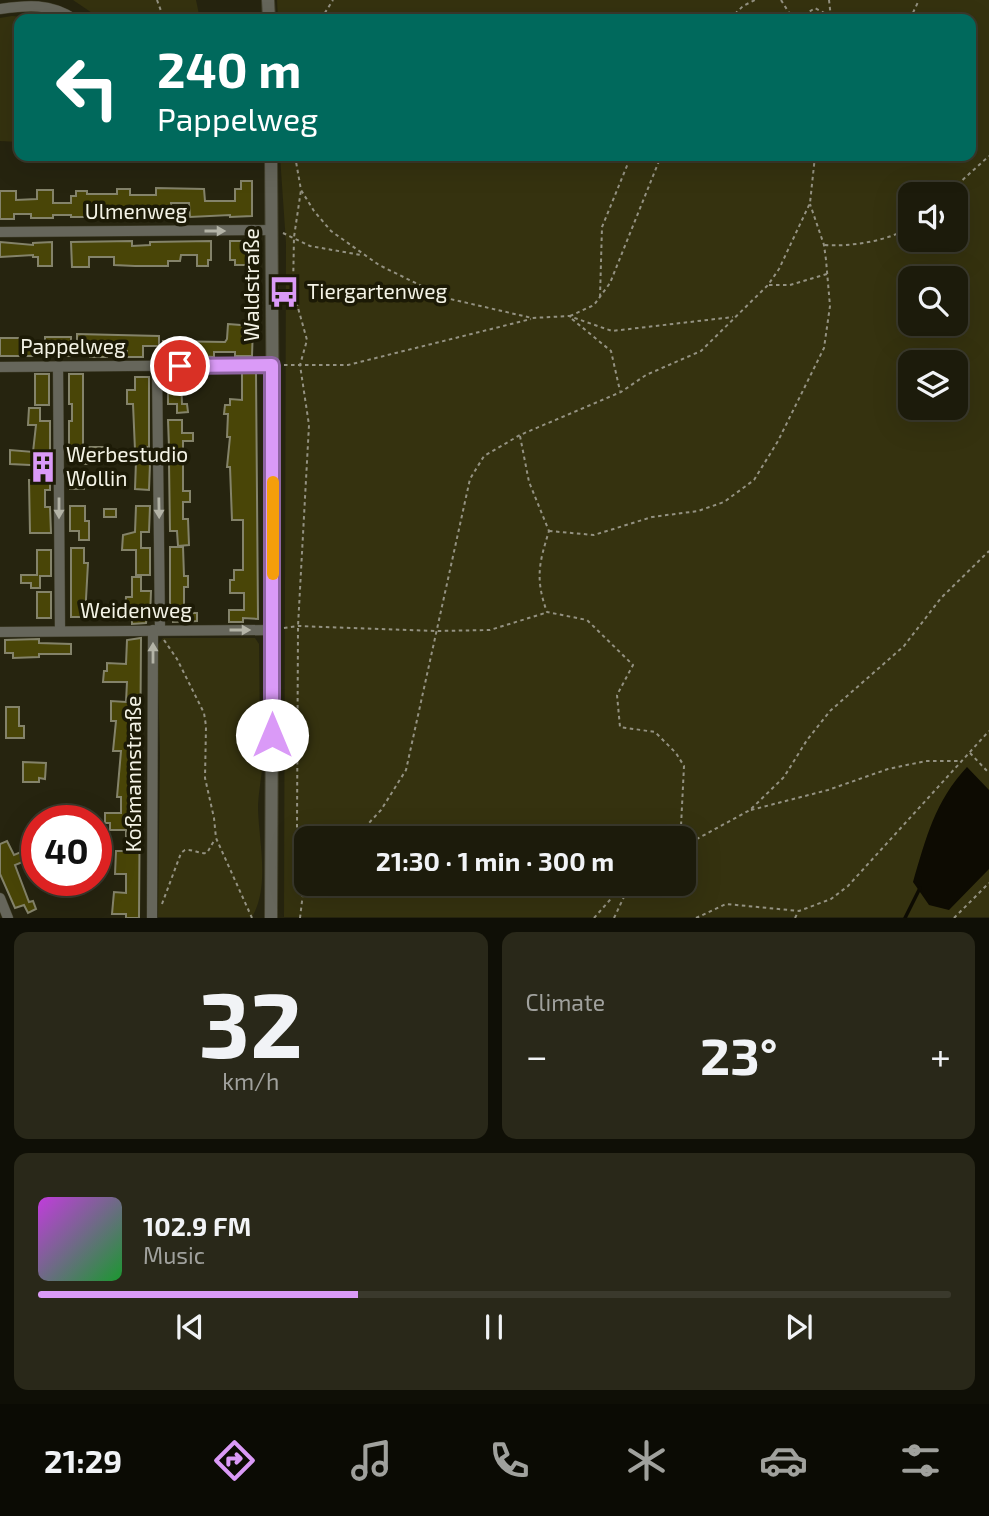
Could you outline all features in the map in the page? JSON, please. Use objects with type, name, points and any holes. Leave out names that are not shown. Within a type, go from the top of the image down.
[{"type":"street","points":[[0,9],[37,5],[66,14]]},
{"type":"street","name":"Waldstraße","points":[[271,161],[271,918]]},
{"type":"street","name":"Ulmenweg","points":[[0,232],[272,230]]},
{"type":"street","name":"Pappelweg","points":[[0,367],[272,365]]},
{"type":"street","points":[[58,366],[60,631]]},
{"type":"street","name":"Koßmannstraße","points":[[152,918],[157,630],[157,366]]},
{"type":"street","name":"Weidenweg","points":[[0,632],[273,630]]},
{"type":"street","points":[[0,898],[8,918]]},
{"type":"path","points":[[735,14],[755,0]]},
{"type":"path","points":[[806,14],[815,8],[825,14]]},
{"type":"path","points":[[960,182],[989,156]]},
{"type":"path","points":[[295,161],[301,190],[314,211],[331,231],[363,255],[446,298],[532,318]]},
{"type":"path","points":[[600,298],[602,227],[629,161]]},
{"type":"path","points":[[272,365],[348,365],[532,318],[569,316],[594,305],[610,283],[659,161]]},
{"type":"path","points":[[367,826],[382,810],[406,770],[470,479],[485,456],[520,435],[621,392],[646,375],[701,351],[768,285],[779,269],[810,203],[814,161]]},
{"type":"path","points":[[297,826],[299,626],[309,425],[300,365],[307,340],[293,290],[294,237],[301,190]]},
{"type":"path","points":[[549,531],[594,535],[652,517],[698,511],[724,502],[754,480],[778,441],[824,348],[830,306],[827,274],[824,245],[810,203]]},
{"type":"path","points":[[824,245],[860,245],[898,234]]},
{"type":"path","points":[[294,237],[310,246],[363,255]]},
{"type":"path","points":[[768,285],[790,285],[827,274]]},
{"type":"path","points":[[569,316],[612,331],[734,317]]},
{"type":"path","points":[[569,316],[611,351],[621,392]]},
{"type":"path","points":[[520,435],[529,482],[549,531],[541,556],[539,589],[547,612]]},
{"type":"path","points":[[750,810],[784,777],[807,740],[830,711],[904,646],[941,598],[989,551]]},
{"type":"path","points":[[273,630],[299,626],[436,631],[490,630],[547,612],[587,620],[633,666],[617,695],[620,727],[655,732],[676,753],[684,766],[681,826]]},
{"type":"path","points":[[157,630],[177,659],[204,713],[205,778],[216,838],[252,918]]},
{"type":"path","points":[[696,918],[726,904],[799,911],[831,899],[848,886],[989,731]]},
{"type":"path","points":[[969,752],[989,773]]},
{"type":"path","points":[[696,839],[750,810],[828,790],[888,769],[926,761],[962,761]]},
{"type":"path","points":[[162,906],[181,853],[191,849],[201,854],[207,853],[216,838]]},
{"type":"path","points":[[954,918],[989,883]]},
{"type":"path","points":[[300,918],[303,896]]},
{"type":"path","points":[[594,918],[613,896]]},
{"type":"path","points":[[614,918],[624,896]]},
{"type":"path","points":[[795,918],[799,911]]},
{"type":"shaded area","points":[[73,0],[196,0],[199,14],[94,14]]},
{"type":"shaded area","points":[[277,0],[989,0],[989,917],[284,917],[286,243],[280,161],[976,161],[976,14],[278,14]]},
{"type":"shaded area","points":[[14,16],[14,142],[0,141],[0,18]]},
{"type":"shaded area","points":[[163,638],[255,638],[259,644],[260,738],[263,755],[258,809],[262,878],[261,892],[252,917],[158,917],[160,753],[157,646]]},
{"type":"shaded area","points":[[967,767],[989,790],[989,869],[949,910],[929,905],[913,882],[927,835],[939,807]]},
{"type":"building","points":[[241,181],[252,181],[252,216],[190,217],[189,203],[171,203],[172,217],[111,217],[111,209],[93,209],[93,217],[53,215],[53,218],[31,218],[31,214],[14,214],[14,219],[0,219],[0,191],[16,191],[16,200],[37,199],[37,190],[53,190],[53,203],[71,203],[71,196],[76,196],[76,191],[87,191],[87,194],[117,194],[117,189],[130,189],[130,195],[156,195],[156,188],[204,189],[205,201],[235,201],[235,189],[241,189]]},
{"type":"building","points":[[132,241],[132,246],[150,245],[150,242],[211,241],[211,260],[208,260],[208,266],[197,266],[197,255],[181,255],[180,261],[168,261],[168,266],[135,266],[114,265],[114,257],[89,257],[89,267],[72,267],[71,242]]},
{"type":"building","points":[[230,241],[252,241],[252,265],[235,265],[235,260],[230,260]]},
{"type":"building","points":[[0,242],[33,245],[52,242],[52,266],[38,266],[38,257],[33,255],[0,257]]},
{"type":"building","points":[[228,324],[253,326],[252,356],[235,356],[235,352],[214,352],[214,357],[179,352],[179,356],[163,356],[163,341],[225,342]]},
{"type":"building","points":[[77,334],[159,336],[159,346],[143,346],[143,357],[127,357],[127,351],[107,350],[107,357],[90,357],[91,343],[77,343]]},
{"type":"building","points":[[45,337],[71,337],[71,356],[0,356],[0,338],[26,338],[26,343],[45,343]]},
{"type":"building","points":[[242,373],[256,373],[258,619],[243,618],[243,622],[229,622],[229,610],[244,610],[244,593],[230,593],[230,580],[234,580],[234,570],[243,570],[243,520],[232,520],[230,467],[227,467],[230,437],[227,437],[228,414],[224,414],[225,405],[230,405],[230,399],[242,400]]},
{"type":"building","points":[[35,374],[49,374],[49,405],[35,405]]},
{"type":"building","points":[[69,374],[83,374],[83,447],[109,447],[109,455],[92,456],[92,464],[79,464],[78,447],[69,447],[72,404],[69,404]]},
{"type":"building","points":[[135,377],[149,377],[149,447],[144,447],[144,463],[150,463],[149,490],[135,489],[136,461],[127,461],[127,450],[135,450],[133,404],[127,404],[127,390],[135,390]]},
{"type":"building","points":[[168,377],[181,377],[182,404],[187,404],[188,412],[177,413],[177,404],[168,404]]},
{"type":"building","points":[[29,408],[40,408],[40,421],[50,421],[50,466],[10,464],[10,450],[33,452],[36,425],[28,425]]},
{"type":"building","points":[[168,420],[182,420],[182,433],[193,433],[193,441],[183,441],[183,491],[190,491],[190,502],[183,502],[183,519],[188,519],[189,545],[178,546],[177,531],[170,531],[169,462],[173,462],[173,447],[169,447]]},
{"type":"building","points":[[29,480],[50,481],[50,490],[45,490],[45,507],[50,507],[51,533],[30,533]]},
{"type":"building","points":[[70,481],[84,481],[84,489],[70,489]]},
{"type":"building","points":[[70,506],[85,506],[85,521],[89,521],[89,540],[79,540],[79,531],[70,531]]},
{"type":"building","points":[[136,506],[150,506],[149,532],[141,532],[141,548],[150,548],[150,575],[136,575],[136,550],[122,550],[123,535],[135,532]]},
{"type":"building","points":[[104,509],[116,509],[116,517],[104,517]]},
{"type":"building","points":[[170,547],[183,547],[184,576],[188,576],[188,587],[184,587],[184,613],[197,613],[197,621],[173,622],[173,616],[170,616]]},
{"type":"building","points":[[71,548],[84,548],[84,563],[88,563],[85,617],[71,617]]},
{"type":"building","points":[[37,550],[51,550],[51,576],[40,576],[40,588],[31,588],[31,583],[21,583],[21,575],[37,575]]},
{"type":"building","points":[[132,577],[141,577],[141,591],[151,591],[150,617],[147,617],[146,623],[132,624],[132,612],[125,612],[126,597],[132,597]]},
{"type":"building","points":[[37,592],[51,592],[51,618],[37,618]]},
{"type":"building","points":[[141,638],[139,918],[112,914],[114,892],[126,893],[126,874],[115,874],[116,851],[126,851],[126,830],[112,830],[112,813],[121,813],[121,797],[117,797],[121,751],[113,751],[116,721],[111,721],[111,701],[126,702],[127,682],[103,682],[107,663],[126,664],[127,640]]},
{"type":"building","points":[[39,639],[39,643],[71,644],[71,654],[39,654],[39,657],[13,658],[13,653],[5,653],[5,640]]},
{"type":"building","points":[[6,707],[19,707],[19,726],[24,726],[24,738],[6,738]]},
{"type":"building","points":[[23,762],[46,763],[45,779],[39,778],[39,782],[23,782]]},
{"type":"building","points":[[7,841],[14,855],[21,852],[21,863],[15,865],[21,881],[21,896],[27,896],[29,902],[33,901],[36,909],[28,913],[24,905],[15,908],[0,874],[0,844]]},
{"type":"waterway","points":[[905,918],[920,888]]},
{"type":"slow traffic","points":[[273,482],[273,574]]},
{"type":"place","name":"Tiergartenweg","points":[[284,292]]},
{"type":"place","name":"Werbestudio Wollin","points":[[43,467]]},
{"type":"route","points":[[180,366],[272,365],[272,735]]}]
